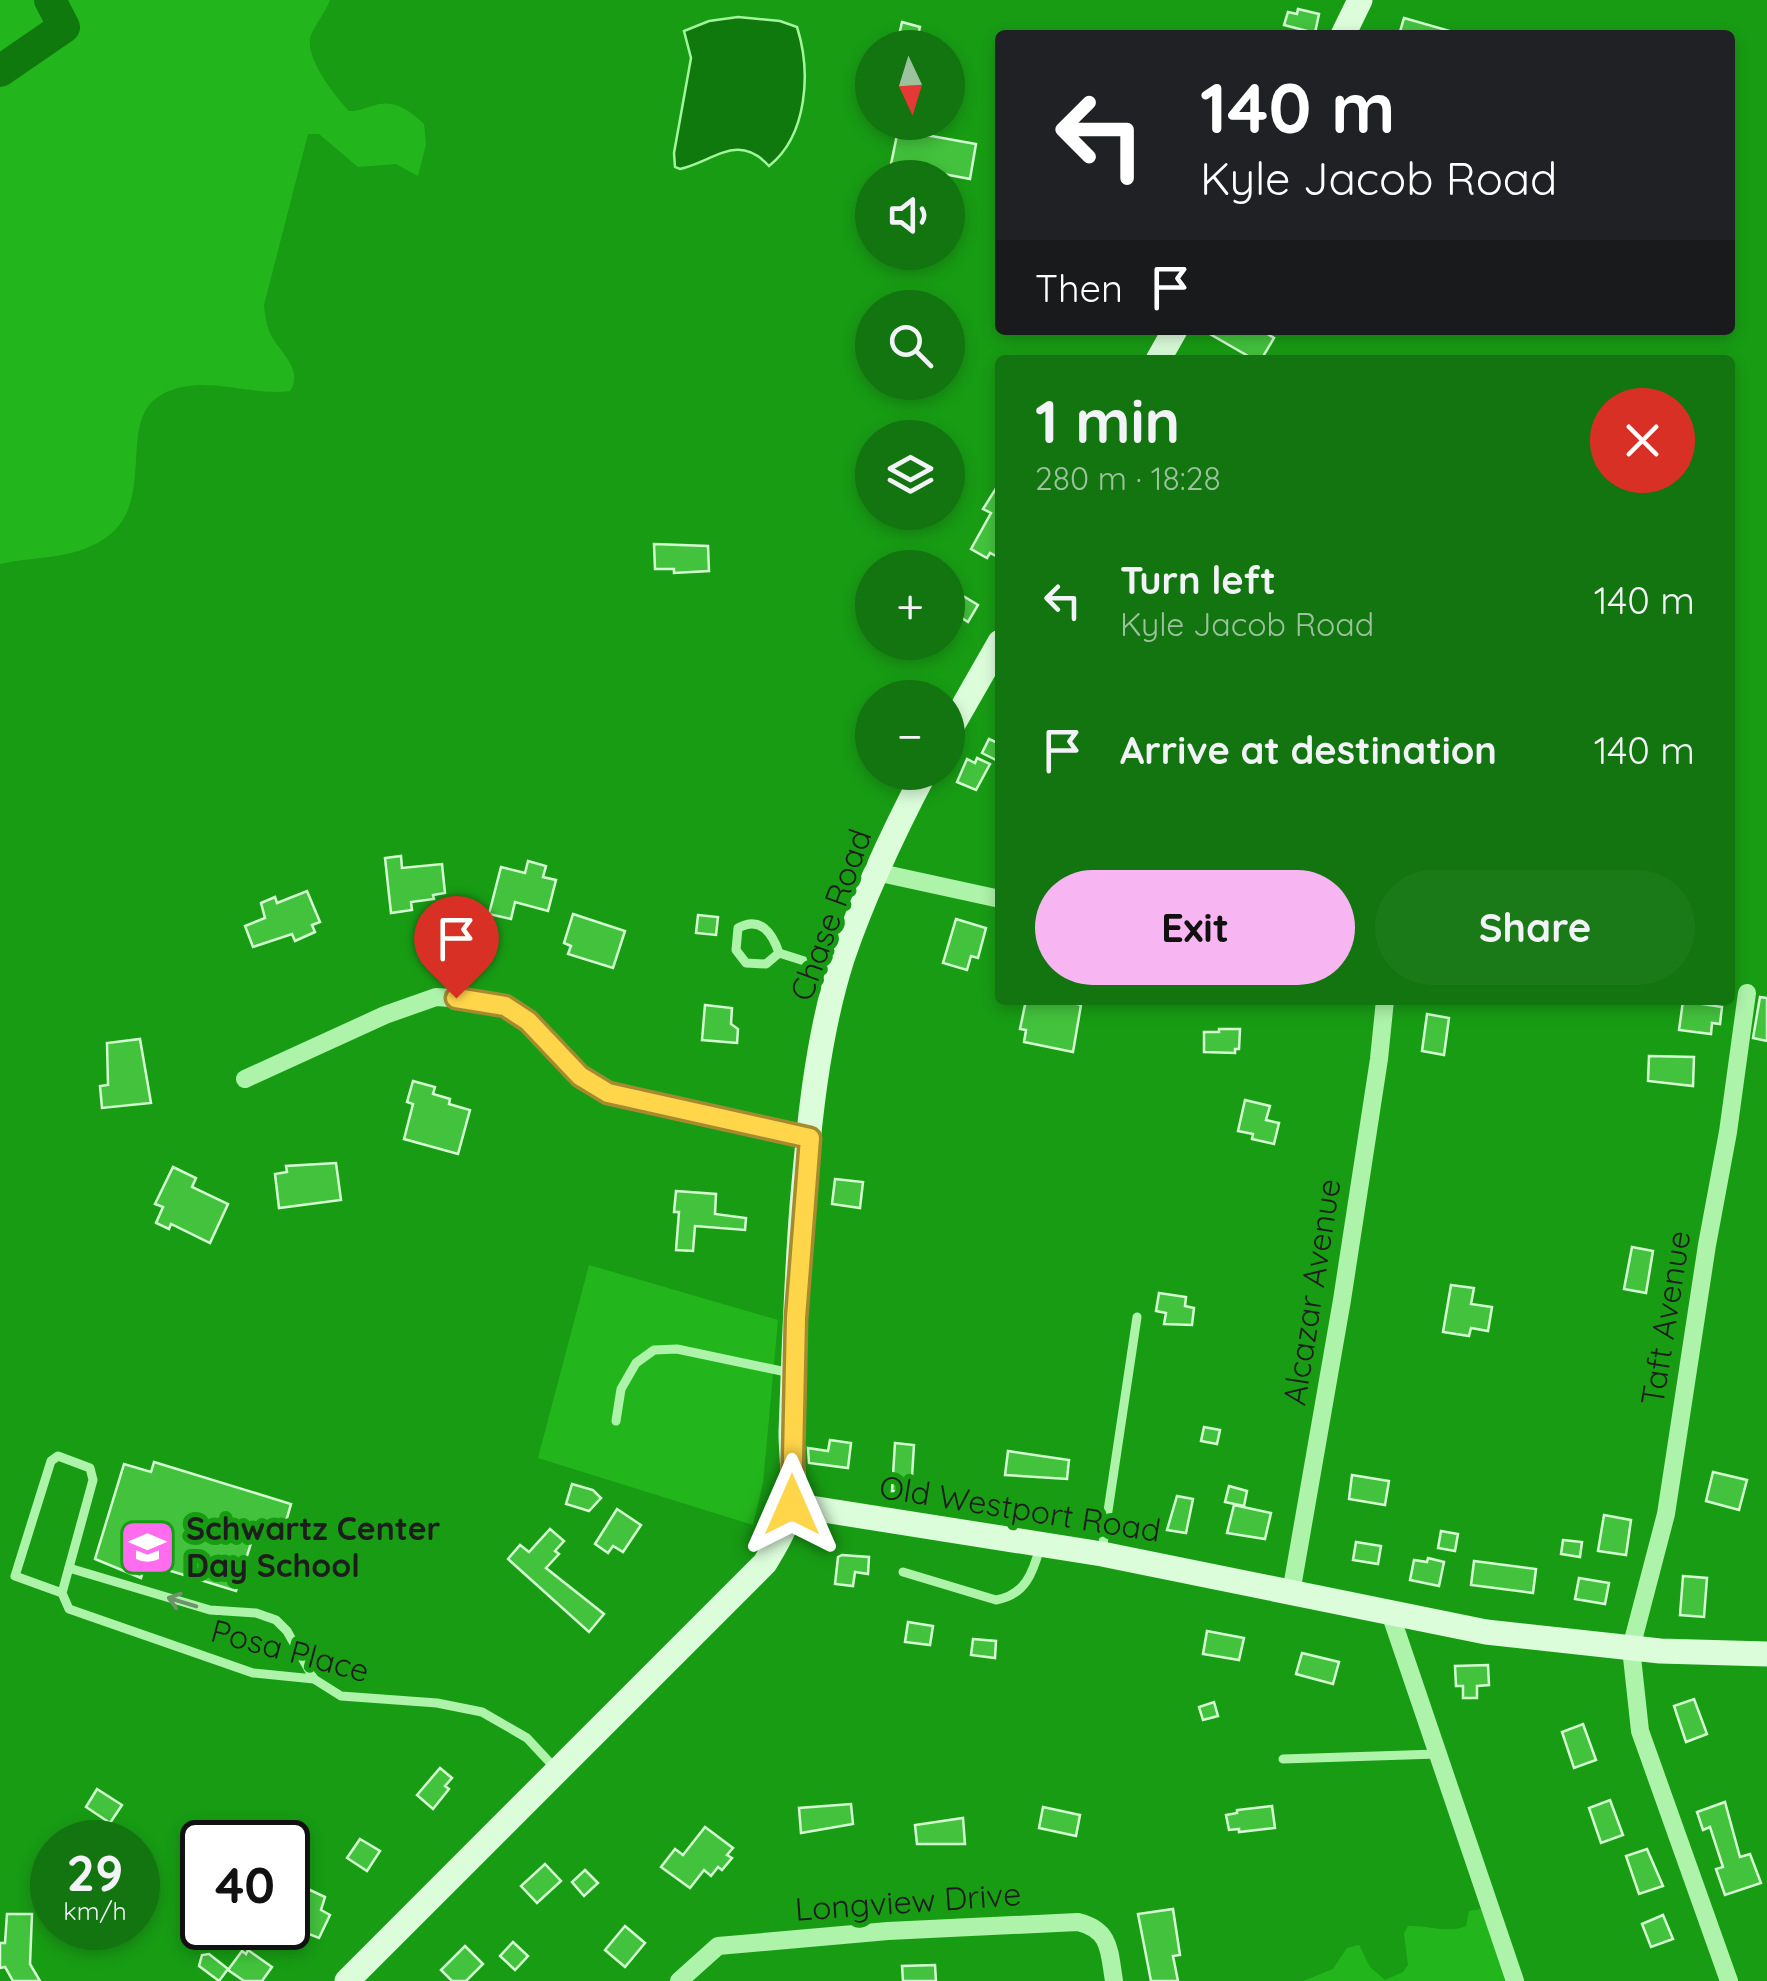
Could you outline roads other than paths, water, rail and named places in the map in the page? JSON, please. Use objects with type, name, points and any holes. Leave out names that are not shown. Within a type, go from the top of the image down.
[{"type":"main road","points":[[1345,30],[1355,2]]},
{"type":"main road","points":[[965,703],[995,651]]},
{"type":"main road","name":"Chase Road","points":[[792,1505],[802,1206],[818,1070],[839,972],[876,872],[916,790]]},
{"type":"main road","points":[[347,1981],[765,1562],[783,1532],[792,1505]]},
{"type":"main road","name":"Old Westport Road","points":[[792,1505],[1102,1554],[1486,1632],[1631,1648],[1767,1654]]},
{"type":"street","points":[[876,872],[995,898]]},
{"type":"street","name":"Taft Avenue","points":[[1631,1648],[1666,1514],[1747,993]]},
{"type":"street","points":[[246,1079],[385,1015],[436,997],[477,1000],[505,1006],[528,1021],[580,1076],[608,1093],[810,1138]]},
{"type":"street","name":"Alcazar Avenue","points":[[1291,1594],[1342,1300],[1384,1005]]},
{"type":"street","points":[[1390,1613],[1516,1981]]},
{"type":"street","points":[[1631,1648],[1640,1731],[1729,1981]]},
{"type":"street","name":"Longview Drive","points":[[678,1981],[718,1946],[888,1931],[1078,1922],[1096,1926],[1106,1939],[1114,1981]]},
{"type":"lane","points":[[779,953],[766,964],[746,963],[736,950],[738,928],[754,924],[765,928],[779,953],[839,972]]},
{"type":"lane","points":[[1102,1554],[1136,1317]]},
{"type":"lane","points":[[616,1421],[621,1389],[636,1363],[654,1350],[678,1349],[794,1374]]},
{"type":"lane","name":"Posa Place","points":[[69,1568],[93,1480],[90,1468],[58,1456],[51,1461],[16,1576],[62,1593],[69,1610],[253,1672],[314,1679],[341,1696],[482,1712],[527,1738],[558,1770]]},
{"type":"lane","points":[[903,1572],[972,1595],[1008,1598],[1033,1574],[1040,1544]]},
{"type":"lane","points":[[62,1593],[69,1568],[210,1610],[256,1613],[276,1620],[288,1631],[314,1679]]},
{"type":"lane","points":[[1283,1760],[1440,1754]]},
{"type":"waterway","points":[[0,71],[64,27],[50,0]]},
{"type":"place","name":"Schwartz Center Day School","points":[[147,1547]]}]
